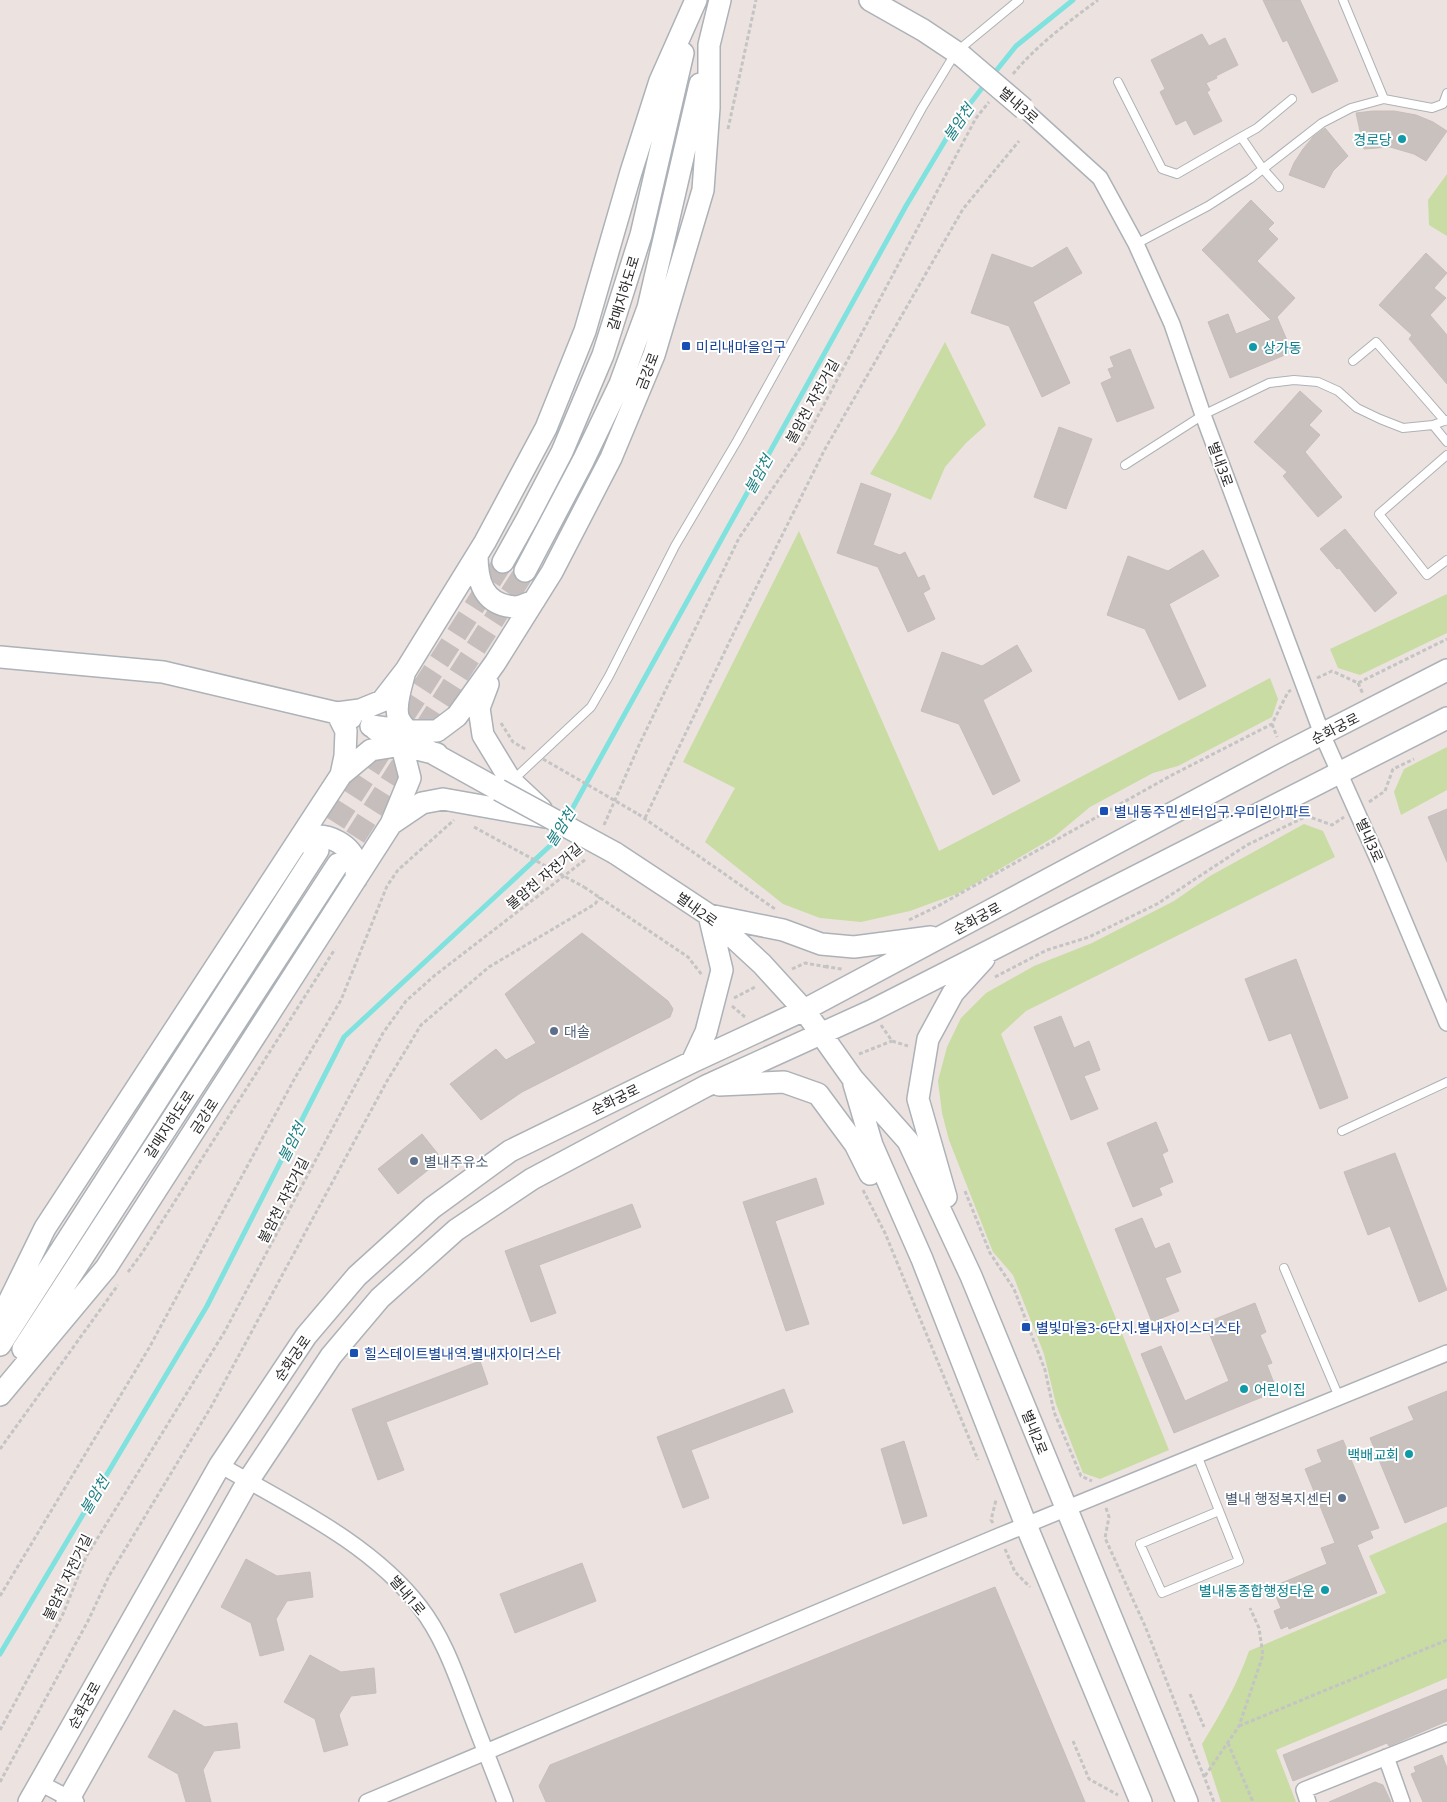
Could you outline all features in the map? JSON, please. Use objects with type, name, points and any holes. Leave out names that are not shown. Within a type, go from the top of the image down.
[{"type":"street","name":"별내3로","points":[[870,0],[923,30],[959,54],[1024,109],[1100,178],[1136,244],[1172,324],[1203,415],[1322,734],[1381,866],[1447,1023]]},
{"type":"street","name":"금강로","points":[[405,739],[437,731],[458,716],[495,663],[552,572],[611,458],[654,355],[703,190],[709,108],[709,45],[720,2]]},
{"type":"street","name":"갈매지하도로","points":[[503,562],[528,519],[562,452],[604,355],[641,235],[695,3]]},
{"type":"street","points":[[337,713],[360,710],[382,700],[406,670],[477,554],[546,428],[585,331],[631,172],[660,81],[695,3]]},
{"type":"street","name":"갈매지하도로","points":[[525,571],[584,461],[620,384],[648,308],[709,45]]},
{"type":"street","points":[[477,554],[480,585],[489,597],[516,607],[534,601]]},
{"type":"street","points":[[0,657],[163,672],[337,713],[405,739],[418,749],[437,754]]},
{"type":"street","points":[[495,663],[479,708],[483,735],[505,785]]},
{"type":"street","points":[[391,824],[410,778],[405,739],[398,718],[399,694],[406,670]]},
{"type":"street","name":"순화궁로","points":[[29,1802],[220,1465],[306,1336],[357,1276],[432,1208],[510,1151],[692,1062],[804,1010],[1322,734],[1447,670]]},
{"type":"street","points":[[337,713],[346,731],[345,756],[341,775]]},
{"type":"street","points":[[40,1783],[71,1801],[248,1481],[331,1356],[380,1298],[456,1230],[532,1179],[706,1086],[822,1035],[1447,718]]},
{"type":"street","points":[[371,726],[437,754]]},
{"type":"street","points":[[0,1320],[45,1228],[341,775],[371,750],[405,739]]},
{"type":"street","name":"별내2로","points":[[437,754],[505,785],[552,819],[615,853],[709,916],[762,964],[804,1010],[852,1079],[908,1141],[971,1276],[1187,1802]]},
{"type":"street","points":[[391,824],[422,803],[443,799],[471,808],[552,819]]},
{"type":"street","name":"금강로","points":[[0,1395],[106,1268],[391,824]]},
{"type":"street","points":[[297,844],[309,837],[322,836],[339,842],[350,851],[356,863],[356,879]]},
{"type":"street","name":"갈매지하도로","points":[[0,1345],[318,850]]},
{"type":"street","name":"갈매지하도로","points":[[0,1385],[338,864]]},
{"type":"street","points":[[692,1062],[706,1032],[722,970],[709,916],[783,930],[821,944],[854,947],[946,935]]},
{"type":"street","points":[[971,1276],[918,1099],[928,1039],[953,993],[993,949]]},
{"type":"street","name":"별내2로","points":[[852,1079],[872,1146],[922,1259],[1026,1525],[1141,1802]]},
{"type":"street","points":[[706,1086],[784,1082],[818,1094],[855,1144],[877,1187],[922,1259]]},
{"type":"street","points":[[367,1802],[1026,1525],[1447,1353]]},
{"type":"street","name":"별내1로","points":[[220,1465],[365,1552],[397,1580],[421,1608],[448,1653],[505,1802]]},
{"type":"street","points":[[1308,1802],[1304,1790],[1447,1733]]},
{"type":"street","points":[[1386,1757],[1402,1802]]},
{"type":"lane","points":[[505,785],[591,707],[609,676],[675,546],[737,441],[922,108],[959,54],[1020,0]]},
{"type":"lane","points":[[1343,0],[1384,99]]},
{"type":"lane","points":[[1118,82],[1162,169],[1177,174],[1257,128],[1292,99]]},
{"type":"lane","points":[[1136,244],[1208,206],[1263,169],[1322,123],[1351,108],[1384,99],[1432,108],[1443,104],[1447,93]]},
{"type":"lane","points":[[1241,137],[1263,169],[1279,187]]},
{"type":"lane","points":[[1125,465],[1203,415],[1269,383],[1294,380],[1318,382],[1338,391],[1357,408],[1380,420],[1403,428],[1433,425],[1446,421],[1376,342],[1353,361]]},
{"type":"lane","points":[[1433,425],[1447,442]]},
{"type":"lane","points":[[1447,456],[1379,514],[1427,575],[1447,560]]},
{"type":"lane","points":[[1342,1131],[1447,1082]]},
{"type":"lane","points":[[1284,1268],[1339,1397]]},
{"type":"lane","points":[[1197,1455],[1239,1561],[1162,1594],[1140,1544],[1219,1511]]},
{"type":"path","points":[[1008,80],[1021,64],[1070,20],[1098,0]]},
{"type":"path","name":"불암천 자전거길","points":[[602,829],[640,743],[739,538],[803,444],[976,118],[995,95]]},
{"type":"path","points":[[645,818],[736,626],[826,449],[963,209],[1019,141]]},
{"type":"path","points":[[1332,671],[1358,682],[1447,640]]},
{"type":"path","points":[[908,920],[938,906],[1172,775],[1272,724],[1288,692]]},
{"type":"path","points":[[1385,791],[1393,769],[1416,757]]},
{"type":"path","points":[[543,760],[645,818],[778,911]]},
{"type":"path","points":[[471,808],[474,827],[600,897],[688,957],[703,976]]},
{"type":"path","points":[[0,1596],[149,1348],[296,1076],[341,1000],[387,886],[398,870],[471,808]]},
{"type":"path","points":[[992,978],[1047,950],[1089,937],[1157,904],[1247,845],[1307,816],[1332,825]]},
{"type":"path","name":"불암천 자전거길","points":[[0,1730],[62,1614],[86,1557],[225,1331],[383,1033],[406,1001],[434,976],[590,856]]},
{"type":"path","points":[[0,1782],[88,1621],[110,1576],[211,1407],[387,1081],[422,1025],[490,967],[595,904],[600,897]]},
{"type":"path","points":[[125,1277],[337,947]]},
{"type":"path","points":[[827,967],[829,960]]},
{"type":"path","points":[[805,963],[843,969]]},
{"type":"path","points":[[728,1001],[744,1016]]},
{"type":"path","points":[[878,1021],[892,1041],[909,1047]]},
{"type":"path","points":[[876,1048],[892,1041]]},
{"type":"path","points":[[859,1183],[885,1233],[980,1465]]},
{"type":"path","points":[[965,1190],[990,1253],[1014,1289],[1045,1370],[1054,1412],[1081,1476],[1098,1484]]},
{"type":"path","points":[[0,1449],[119,1284]]},
{"type":"path","points":[[991,1520],[996,1501],[992,1492]]},
{"type":"path","points":[[1109,1517],[1105,1538],[1145,1626],[1214,1802]]},
{"type":"path","points":[[1204,1777],[1239,1726],[1263,1655],[1259,1628],[1250,1608]]},
{"type":"path","points":[[1239,1726],[1447,1640]]},
{"type":"path","points":[[1190,1694],[1204,1727]]},
{"type":"path","points":[[1073,1741],[1089,1779],[1119,1796]]},
{"type":"path","points":[[1228,1742],[1253,1802]]},
{"type":"green space","points":[[1447,174],[1447,236],[1429,225],[1428,200]]},
{"type":"green space","points":[[945,342],[986,425],[966,443],[945,467],[931,500],[870,474],[896,432]]},
{"type":"green space","points":[[799,531],[939,851],[1270,678],[1278,699],[1272,717],[1178,766],[1153,773],[1090,807],[1054,837],[959,893],[910,911],[861,922],[820,918],[783,904],[705,842],[735,788],[683,762]]},
{"type":"green space","points":[[1447,594],[1447,633],[1360,675],[1338,668],[1330,649]]},
{"type":"green space","points":[[1447,747],[1447,790],[1401,815],[1394,792],[1404,769]]},
{"type":"green space","points":[[1304,824],[1323,831],[1335,857],[1026,1011],[1001,1034],[1169,1450],[1100,1479],[1083,1473],[1056,1404],[1044,1354],[1013,1275],[993,1252],[949,1140],[942,1113],[938,1081],[947,1047],[961,1018],[986,993],[1034,966],[1092,943],[1174,901],[1210,876]]},
{"type":"green space","points":[[1447,1522],[1447,1678],[1276,1750],[1296,1802],[1221,1802],[1202,1744],[1228,1699],[1249,1651],[1386,1593],[1369,1556]]},
{"type":"building","points":[[1263,0],[1300,0],[1338,81],[1312,93],[1287,40],[1283,42]]},
{"type":"building","points":[[1202,34],[1209,46],[1225,38],[1238,65],[1206,83],[1210,90],[1207,92],[1222,121],[1194,135],[1186,120],[1176,125],[1160,92],[1165,89],[1151,60]]},
{"type":"building","name":"경로당","points":[[1394,111],[1416,115],[1433,122],[1447,131],[1426,161],[1414,154],[1390,147],[1364,149],[1356,113]]},
{"type":"building","points":[[1325,128],[1348,156],[1333,171],[1324,188],[1289,175],[1303,149],[1313,137]]},
{"type":"building","points":[[1251,200],[1274,223],[1268,229],[1278,239],[1257,261],[1295,298],[1277,317],[1292,352],[1230,378],[1208,322],[1228,314],[1236,334],[1271,320],[1202,250]]},
{"type":"building","points":[[1067,247],[1082,273],[1033,302],[1070,383],[1042,397],[1009,326],[971,313],[992,254],[1032,268]]},
{"type":"building","points":[[1426,253],[1447,273],[1434,288],[1446,298],[1430,315],[1447,335],[1447,384],[1409,339],[1412,335],[1379,305]]},
{"type":"building","points":[[1130,349],[1154,408],[1117,422],[1101,383],[1112,378],[1108,369],[1114,367],[1110,357]]},
{"type":"building","points":[[1300,391],[1322,411],[1309,425],[1320,435],[1305,452],[1342,497],[1318,517],[1283,476],[1287,472],[1254,442]]},
{"type":"building","points":[[1059,427],[1092,439],[1066,509],[1034,497]]},
{"type":"building","points":[[861,483],[891,494],[873,545],[900,555],[905,552],[918,578],[924,575],[930,589],[923,593],[935,619],[908,632],[878,567],[837,553]]},
{"type":"building","points":[[1345,529],[1397,593],[1375,612],[1339,568],[1337,569],[1320,549]]},
{"type":"building","points":[[1203,550],[1219,576],[1169,604],[1206,686],[1179,700],[1145,629],[1107,615],[1128,556],[1168,571]]},
{"type":"building","points":[[1017,645],[1032,671],[983,700],[1020,781],[993,795],[959,724],[921,711],[942,652],[982,666]]},
{"type":"building","points":[[1447,809],[1447,862],[1428,817]]},
{"type":"building","points":[[582,933],[668,1001],[673,1009],[670,1017],[522,1092],[481,1120],[450,1084],[496,1049],[506,1060],[536,1043],[505,994]]},
{"type":"building","points":[[1296,959],[1348,1098],[1320,1109],[1291,1033],[1269,1041],[1245,979]]},
{"type":"building","points":[[1061,1016],[1074,1048],[1089,1041],[1100,1070],[1084,1076],[1098,1109],[1071,1120],[1034,1027]]},
{"type":"building","points":[[1156,1122],[1168,1151],[1162,1154],[1173,1182],[1159,1188],[1162,1195],[1133,1207],[1107,1143]]},
{"type":"building","name":"별내주유소","points":[[422,1134],[442,1159],[398,1194],[378,1169]]},
{"type":"building","points":[[1395,1153],[1447,1290],[1419,1302],[1390,1226],[1368,1235],[1344,1172]]},
{"type":"building","points":[[816,1178],[824,1204],[775,1221],[809,1324],[786,1331],[743,1202]]},
{"type":"building","points":[[632,1204],[641,1227],[539,1265],[556,1313],[531,1322],[505,1251]]},
{"type":"building","points":[[1142,1218],[1155,1249],[1169,1243],[1181,1272],[1165,1278],[1179,1311],[1152,1322],[1115,1229]]},
{"type":"building","points":[[1255,1303],[1266,1332],[1260,1335],[1272,1363],[1267,1365],[1277,1391],[1174,1433],[1141,1354],[1161,1346],[1185,1401],[1229,1381],[1205,1323]]},
{"type":"building","points":[[480,1361],[488,1384],[386,1422],[404,1470],[378,1480],[352,1409]]},
{"type":"building","points":[[784,1389],[793,1412],[691,1450],[709,1498],[683,1508],[657,1437]]},
{"type":"building","name":"백배교회","points":[[1447,1391],[1447,1506],[1405,1523],[1370,1438],[1414,1420],[1408,1407]]},
{"type":"building","points":[[1343,1440],[1379,1528],[1370,1531],[1373,1538],[1357,1545],[1377,1593],[1289,1629],[1288,1626],[1281,1629],[1274,1611],[1281,1608],[1272,1587],[1327,1564],[1321,1548],[1335,1543],[1305,1469],[1322,1462],[1317,1450]]},
{"type":"building","points":[[904,1441],[927,1516],[903,1524],[881,1449]]},
{"type":"building","points":[[246,1559],[277,1576],[310,1572],[313,1597],[287,1601],[276,1619],[284,1650],[260,1656],[251,1623],[221,1607]]},
{"type":"building","points":[[582,1563],[596,1601],[515,1633],[500,1594]]},
{"type":"building","points":[[995,1587],[1085,1802],[546,1802],[539,1786],[550,1765]]},
{"type":"building","points":[[310,1655],[341,1672],[374,1668],[376,1693],[351,1696],[339,1715],[348,1745],[324,1752],[315,1719],[284,1702]]},
{"type":"building","points":[[1447,1689],[1447,1721],[1389,1746],[1387,1743],[1293,1781],[1283,1755]]},
{"type":"building","points":[[174,1710],[205,1727],[237,1723],[240,1748],[214,1751],[203,1770],[211,1802],[186,1802],[178,1774],[148,1757]]},
{"type":"building","points":[[1442,1755],[1447,1768],[1447,1802],[1423,1802],[1411,1774],[1416,1772],[1414,1767]]},
{"type":"building","points":[[1375,1782],[1383,1785],[1391,1802],[1329,1802]]},
{"type":"waterway","name":"불암천","points":[[992,76],[1016,46],[1073,0]]},
{"type":"waterway","name":"불암천","points":[[566,820],[906,206],[958,119],[986,83]]},
{"type":"waterway","name":"불암천","points":[[0,1654],[207,1306],[344,1037],[553,843],[561,829]]},
{"type":"tunnel","points":[[318,850],[503,562]]},
{"type":"tunnel","points":[[338,864],[525,571]]},
{"type":"place","name":"경로당","points":[[1402,139]]},
{"type":"place","name":"미리내마을입구","points":[[686,346]]},
{"type":"place","name":"상가동","points":[[1253,347]]},
{"type":"place","name":"별내동주민센터입구.우미린아파트","points":[[1104,811]]},
{"type":"place","name":"대솔","points":[[554,1031]]},
{"type":"place","name":"별내주유소","points":[[414,1161]]},
{"type":"place","name":"별빛마을3-6단지.별내자이스더스타","points":[[1026,1327]]},
{"type":"place","name":"힐스테이트별내역.별내자이더스타","points":[[354,1353]]},
{"type":"place","name":"어린이집","points":[[1244,1389]]},
{"type":"place","name":"백배교회","points":[[1409,1454]]},
{"type":"place","name":"별내 행정복지센터","points":[[1342,1498]]},
{"type":"place","name":"별내동종합행정타운","points":[[1325,1590]]}]
